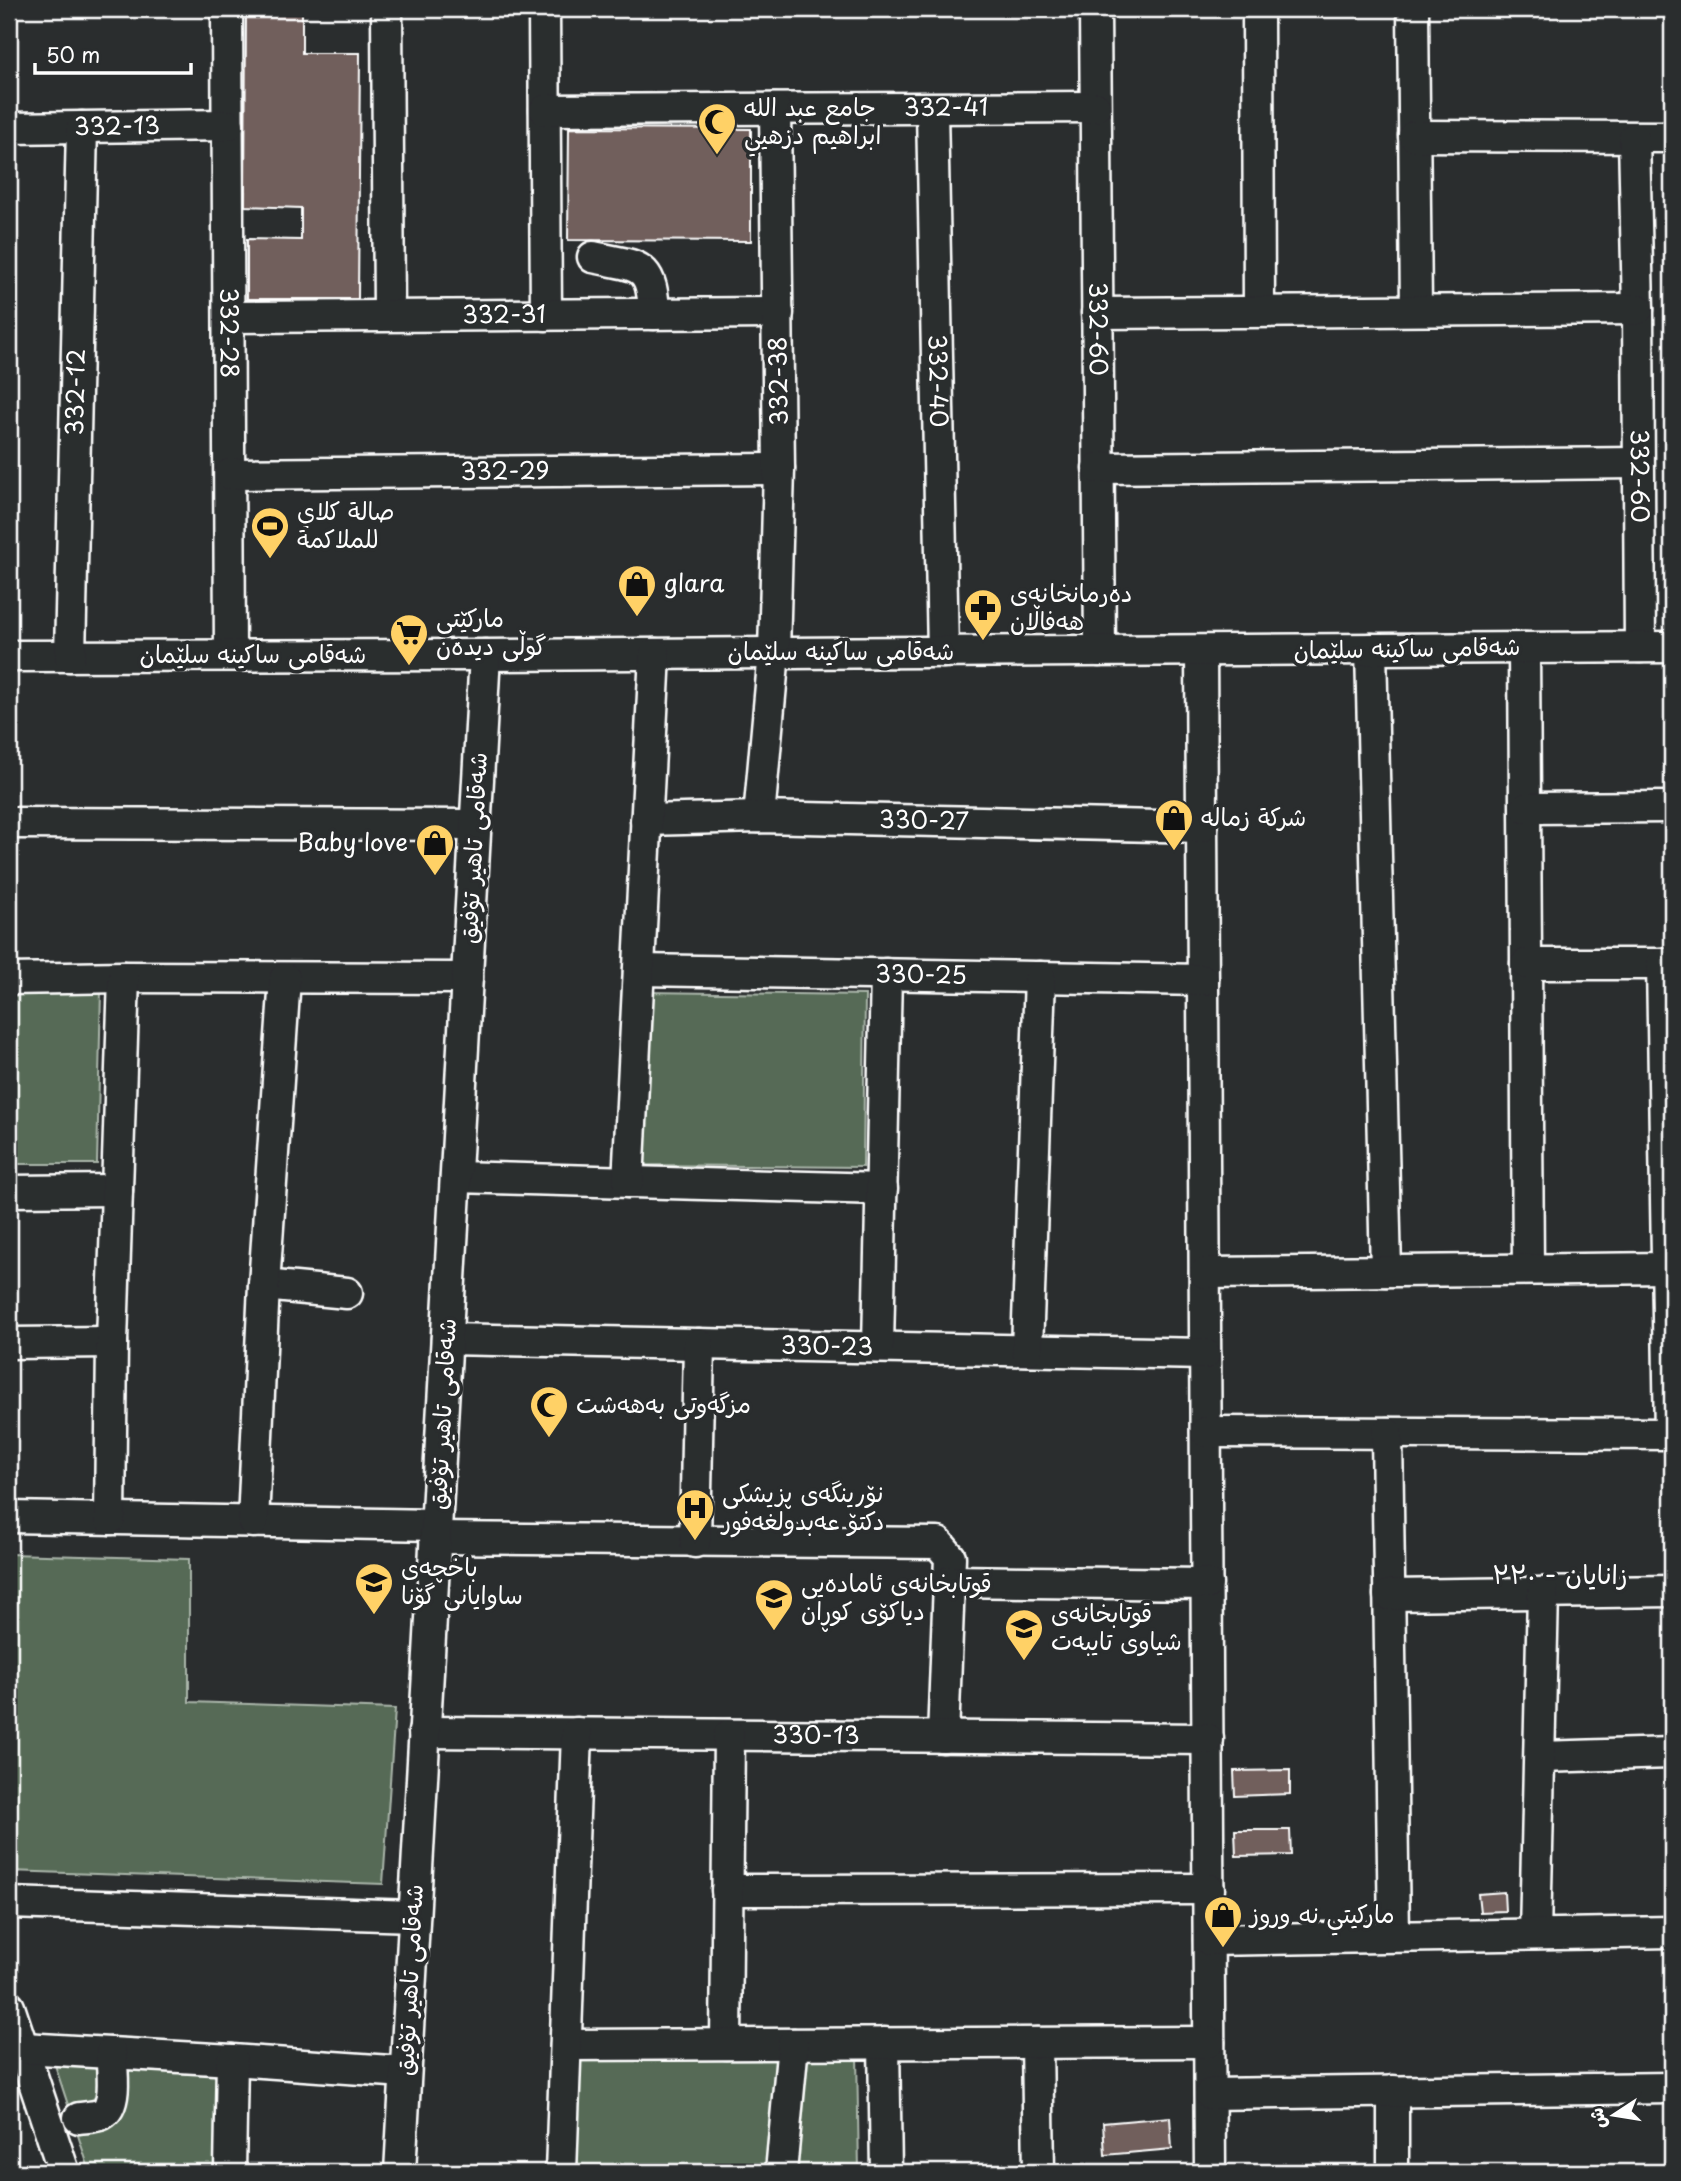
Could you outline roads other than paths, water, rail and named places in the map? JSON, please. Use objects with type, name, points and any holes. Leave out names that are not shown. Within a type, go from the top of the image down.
[{"type":"street","name":"332-28","points":[[227,9],[230,655]]},
{"type":"street","points":[[387,9],[389,315]]},
{"type":"street","points":[[544,9],[546,315]]},
{"type":"street","name":"332-60","points":[[1095,9],[1100,651]]},
{"type":"street","points":[[1258,9],[1259,310]]},
{"type":"street","points":[[1413,9],[1416,309]]},
{"type":"street","name":"332-41","points":[[545,110],[932,110],[1095,107]]},
{"type":"street","name":"332-38","points":[[759,817],[774,652],[779,469],[775,109]]},
{"type":"street","name":"332-40","points":[[932,110],[943,652]]},
{"type":"street","name":"332-13","points":[[9,128],[228,125]]},
{"type":"street","name":"332-12","points":[[70,656],[82,127]]},
{"type":"street","points":[[1414,136],[1672,137]]},
{"type":"street","name":"332-60","points":[[1634,138],[1640,647]]},
{"type":"street","points":[[593,257],[638,267],[645,272],[650,281],[654,314]]},
{"type":"street","points":[[1097,313],[1638,309]]},
{"type":"street","name":"332-31","points":[[229,317],[778,313]]},
{"type":"street","points":[[1098,468],[1638,463]]},
{"type":"street","name":"332-29","points":[[230,474],[779,469]]},
{"type":"street","name":"شەقامی ساکینە سلێمان","points":[[9,656],[1672,647]]},
{"type":"street","points":[[1524,648],[1528,1269]]},
{"type":"street","points":[[1371,649],[1386,1271]]},
{"type":"street","points":[[1201,651],[1210,2172]]},
{"type":"street","points":[[628,1182],[655,654]]},
{"type":"street","name":"شەقامی تاهیر تۆفیق","points":[[400,2172],[485,655]]},
{"type":"street","points":[[1526,808],[1672,807]]},
{"type":"street","name":"330-27","points":[[646,820],[759,817],[1202,827]]},
{"type":"street","points":[[9,823],[476,825]]},
{"type":"street","points":[[1206,1432],[1671,1434],[1667,1268],[1667,964],[1526,964]]},
{"type":"street","name":"330-25","points":[[639,970],[1203,980]]},
{"type":"street","points":[[878,1348],[886,974]]},
{"type":"street","points":[[110,1519],[112,1342],[124,977]]},
{"type":"street","points":[[1027,1350],[1041,977]]},
{"type":"street","points":[[253,1522],[264,1285],[285,978]]},
{"type":"street","points":[[9,979],[467,978]]},
{"type":"street","points":[[456,1177],[882,1189]]},
{"type":"street","points":[[9,1191],[117,1190]]},
{"type":"street","points":[[1205,1273],[1667,1268]]},
{"type":"street","points":[[264,1285],[346,1293]]},
{"type":"street","name":"330-23","points":[[447,1339],[1205,1354]]},
{"type":"street","points":[[9,1343],[112,1342]]},
{"type":"street","points":[[695,1542],[699,1344]]},
{"type":"street","points":[[1387,1433],[1394,1936]]},
{"type":"street","points":[[9,1517],[253,1522],[695,1542],[938,1544],[950,1557],[943,1737]]},
{"type":"street","points":[[950,1581],[1207,1584]]},
{"type":"street","points":[[1389,1595],[1672,1591]]},
{"type":"street","points":[[1535,1934],[1543,1593]]},
{"type":"street","name":"330-13","points":[[424,1732],[1208,1739]]},
{"type":"street","points":[[561,2172],[577,1733]]},
{"type":"street","points":[[726,2044],[729,1735]]},
{"type":"street","points":[[1540,1757],[1672,1753]]},
{"type":"street","points":[[727,1890],[1209,1889]]},
{"type":"street","points":[[9,1903],[414,1916]]},
{"type":"street","points":[[1209,1940],[1672,1932]]},
{"type":"street","points":[[9,2007],[64,2172]]},
{"type":"street","points":[[566,2045],[1209,2042]]},
{"type":"street","points":[[884,2043],[886,2172]]},
{"type":"street","points":[[1037,2043],[1039,2172]]},
{"type":"street","points":[[781,2172],[793,2044]]},
{"type":"street","points":[[23,2048],[405,2073]]},
{"type":"street","points":[[79,2118],[101,2115],[110,2107],[111,2053]]},
{"type":"street","points":[[230,2172],[232,2060]]},
{"type":"street","points":[[1210,2094],[1672,2088]]},
{"type":"street","points":[[1392,2091],[1393,2172]]},
{"type":"place","name":"جامع عبد الله ابراهيم دزهيي","points":[[717,156]]},
{"type":"place","name":"صالة كلاي للملاكمة","points":[[270,560]]},
{"type":"place","name":"glara","points":[[637,618]]},
{"type":"place","name":"دەرمانخانەی هەفاڵان","points":[[983,642]]},
{"type":"place","name":"مارکێتی گوڵی دیدەن","points":[[409,667]]},
{"type":"place","name":"شركة زماله","points":[[1174,852]]},
{"type":"place","name":"Baby love","points":[[435,877]]},
{"type":"place","name":"مزگەوتی بەهەشت","points":[[549,1439]]},
{"type":"place","name":"نۆرینگەی پزیشکی دکتۆ عەبدولغەفور","points":[[695,1542]]},
{"type":"place","name":"باخچەی ساوایانی گۆنا","points":[[374,1616]]},
{"type":"place","name":"قوتابخانەی ئامادەیی دیاکۆی کوڕان","points":[[774,1632]]},
{"type":"place","name":"قوتابخانەی شیاوی تایبەت","points":[[1024,1662]]},
{"type":"place","name":"ماركيتي نه وروز","points":[[1223,1949]]},
{"type":"district","name":"زانایان - ٣٣٠","points":[[1560,1575]]}]
